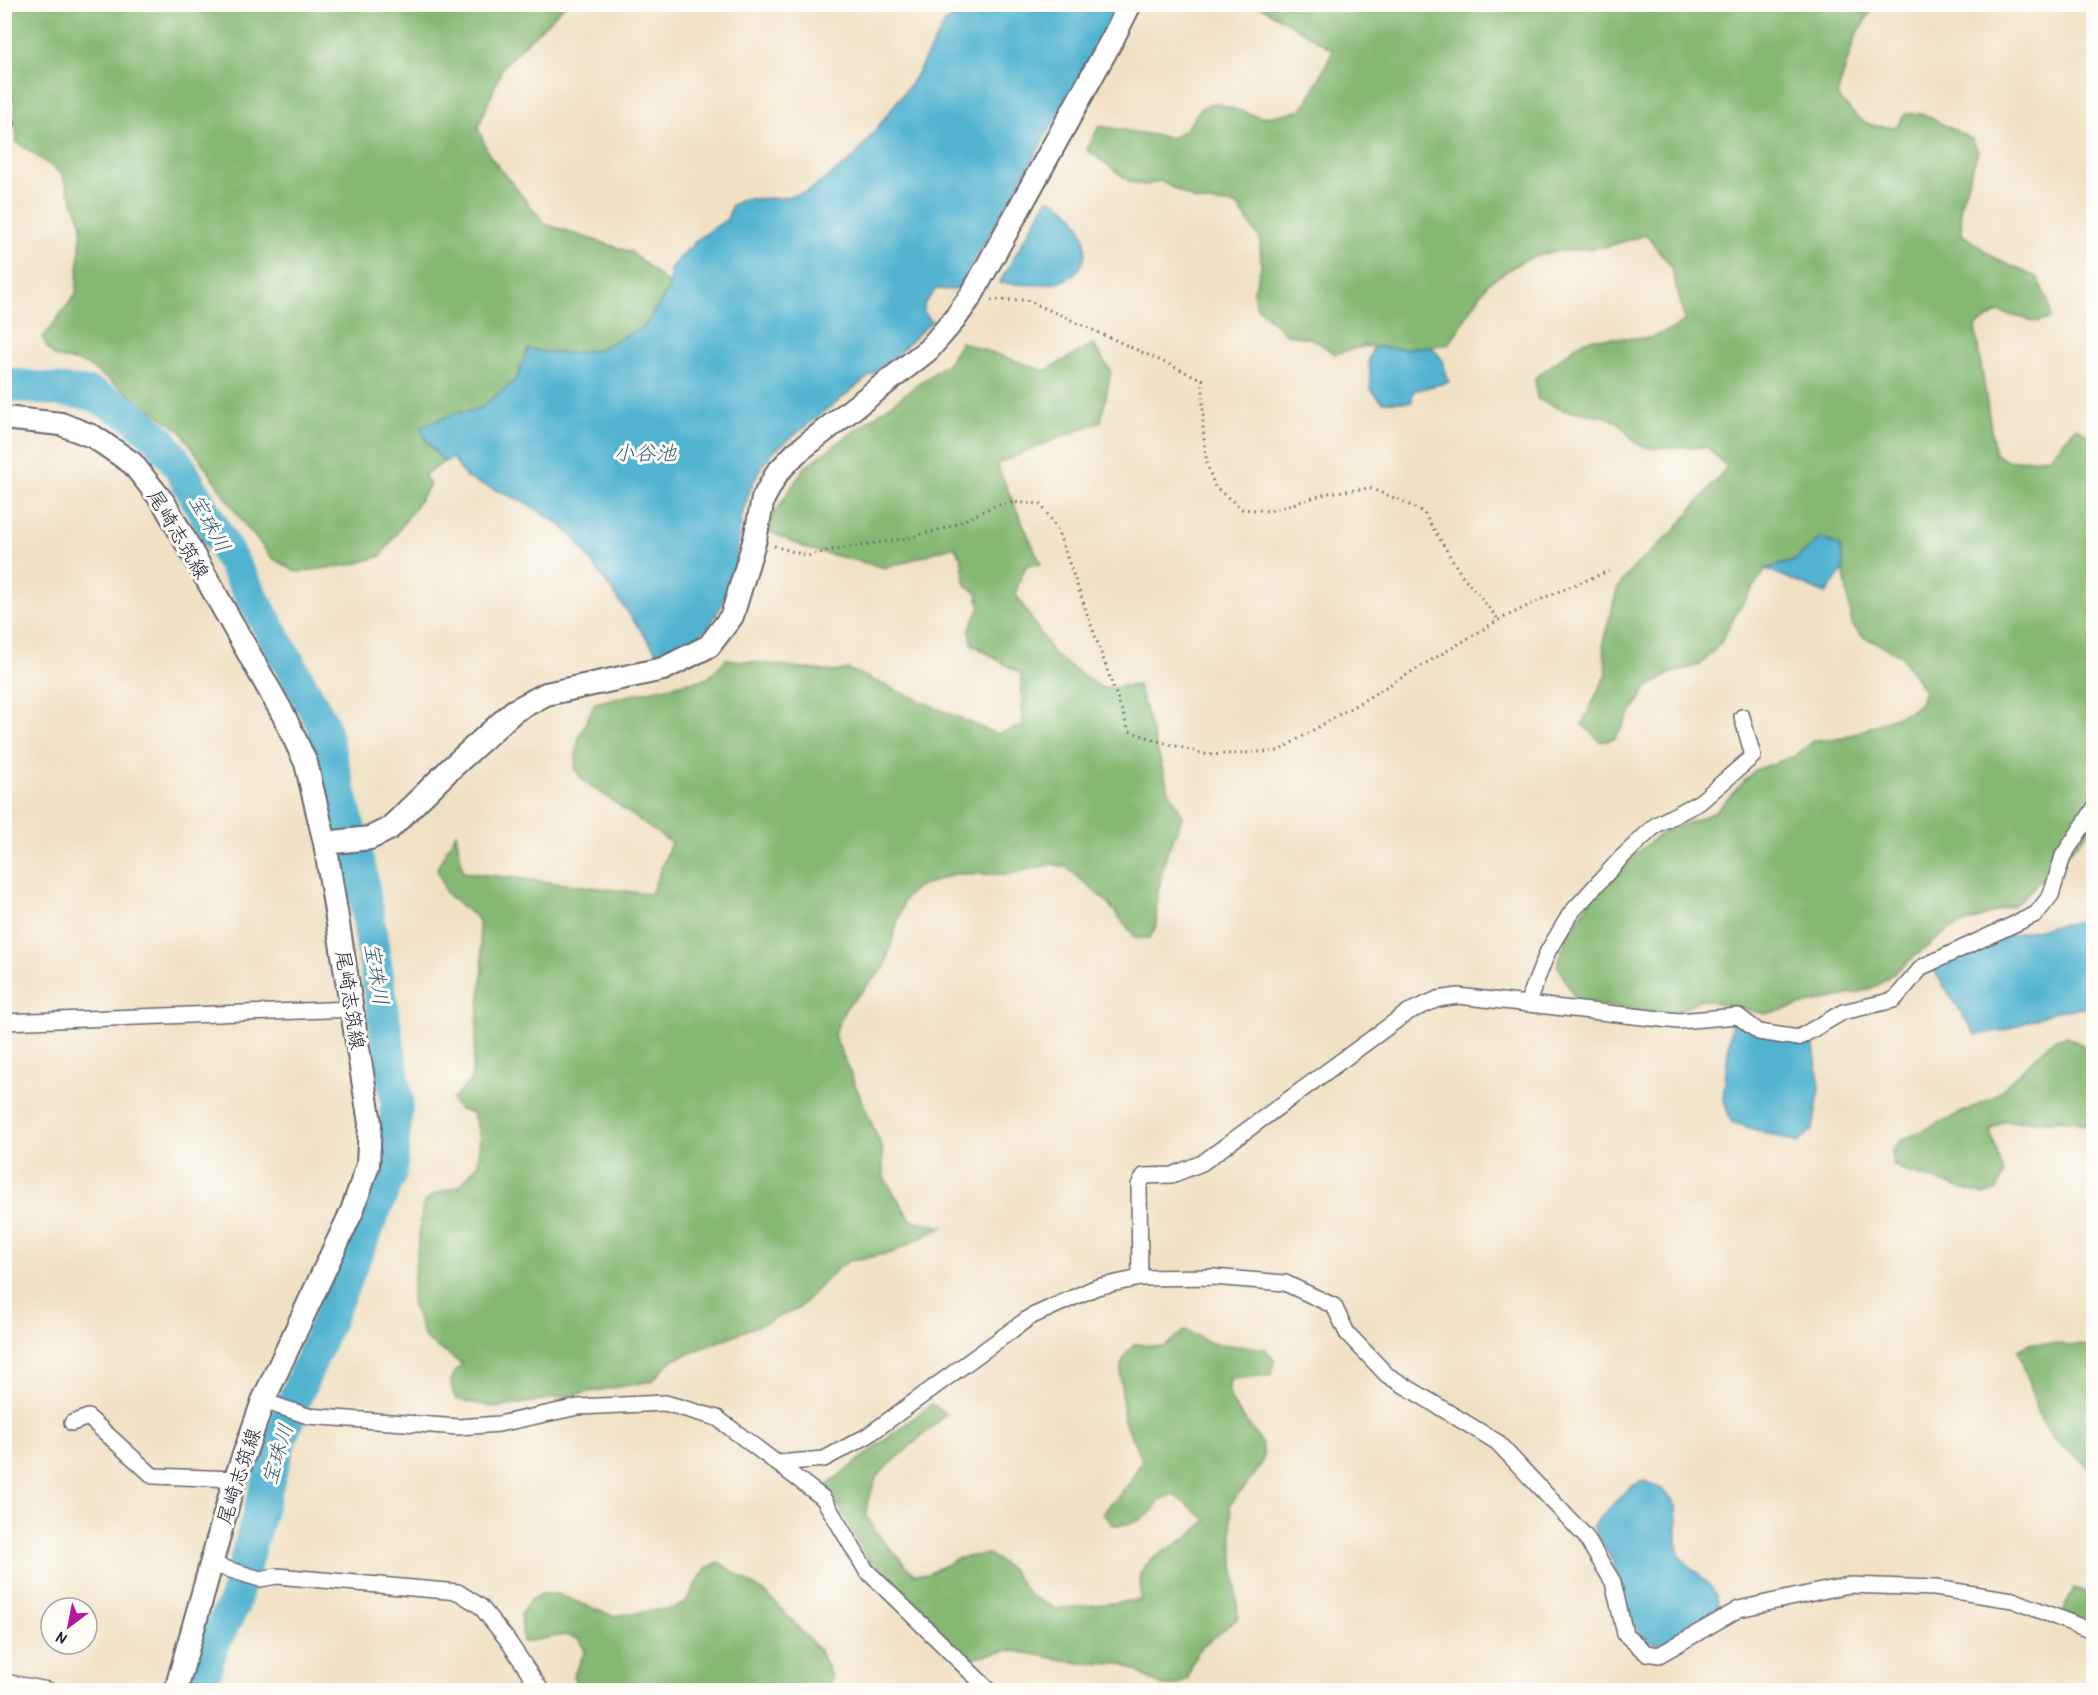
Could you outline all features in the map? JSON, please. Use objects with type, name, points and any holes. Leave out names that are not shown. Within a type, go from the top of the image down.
[{"type":"main road","points":[[331,843],[370,838],[388,829],[514,711],[546,693],[663,669],[709,646],[732,616],[763,499],[777,473],[796,453],[928,350],[954,320],[970,296],[1130,4]]},
{"type":"main road","name":"尾崎志筑線","points":[[4,418],[61,424],[94,437],[132,463],[164,503],[283,714],[306,763],[331,843],[370,1123],[368,1165],[352,1211],[236,1479],[221,1566],[176,1690]]},
{"type":"street","points":[[1527,1004],[1548,951],[1569,914],[1621,858],[1656,825],[1700,802],[1753,756],[1742,717]]},
{"type":"street","points":[[1140,1278],[1139,1185],[1144,1176],[1172,1175],[1202,1163],[1408,1012],[1438,999],[1458,996],[1678,1021],[1738,1016],[1759,1032],[1798,1038],[1843,1012],[1894,1000],[1922,967],[2036,914],[2051,895],[2063,856],[2094,809]]},
{"type":"street","points":[[4,1022],[353,1009]]},
{"type":"street","points":[[778,1463],[824,1459],[867,1436],[1030,1317],[1097,1287],[1140,1278],[1213,1277],[1285,1283],[1334,1306],[1347,1332],[1387,1375],[1497,1442],[1585,1536],[1613,1582],[1625,1634],[1646,1653],[1659,1655],[1739,1609],[1849,1585],[1935,1588],[2013,1600],[2094,1632]]},
{"type":"street","points":[[269,1403],[308,1416],[459,1427],[499,1424],[578,1407],[665,1403],[717,1418],[823,1498],[866,1570],[989,1690]]},
{"type":"street","points":[[72,1423],[88,1417],[153,1476],[236,1479]]},
{"type":"street","points":[[221,1566],[260,1579],[277,1576],[458,1592],[480,1606],[506,1638],[541,1690]]},
{"type":"street","points":[[4,1682],[48,1690]]},
{"type":"path","points":[[970,296],[987,299],[1027,300],[1203,380],[1203,431],[1207,464],[1215,487],[1242,509],[1270,511],[1329,494],[1369,489],[1402,501],[1424,513],[1461,574],[1499,620]]},
{"type":"path","points":[[754,539],[808,556],[831,550],[909,538],[952,526],[994,506],[1013,502],[1041,504],[1057,529],[1129,731],[1208,755],[1278,751],[1499,620],[1552,594],[1609,571]]},
{"type":"green space","points":[[4,5],[565,5],[503,66],[478,128],[489,155],[545,224],[631,252],[670,285],[644,327],[597,350],[572,353],[528,349],[517,380],[476,411],[456,413],[426,440],[444,462],[424,475],[430,485],[381,556],[351,565],[296,572],[272,558],[245,525],[180,430],[87,365],[60,358],[51,353],[47,347],[43,338],[76,294],[82,224],[62,174],[17,142],[14,101],[5,84]]},
{"type":"green space","points":[[1258,5],[1871,5],[1870,13],[1855,37],[1837,95],[1856,116],[1870,124],[1897,126],[1905,114],[1921,113],[1972,139],[1978,151],[1960,206],[1962,234],[1998,260],[2037,277],[2049,304],[2051,318],[2038,322],[1998,312],[1975,327],[1995,454],[2007,461],[2050,457],[2076,427],[2093,439],[2093,829],[2016,904],[1950,929],[1878,985],[1864,991],[1765,1014],[1701,999],[1668,1017],[1576,1000],[1557,964],[1567,936],[1597,890],[1640,850],[1662,833],[1715,812],[1755,770],[1795,756],[1815,740],[1844,738],[1910,711],[1920,703],[1924,691],[1901,655],[1862,636],[1852,625],[1840,546],[1821,538],[1794,561],[1766,569],[1740,607],[1720,644],[1700,665],[1671,673],[1647,688],[1615,738],[1601,742],[1582,724],[1607,673],[1603,642],[1618,587],[1635,566],[1676,529],[1727,467],[1707,447],[1650,448],[1636,443],[1618,422],[1604,416],[1563,410],[1537,399],[1535,378],[1579,344],[1593,338],[1649,338],[1675,328],[1685,320],[1671,266],[1646,235],[1605,247],[1550,252],[1522,261],[1488,283],[1449,344],[1405,349],[1364,346],[1335,354],[1313,339],[1286,334],[1257,307],[1253,294],[1261,267],[1260,239],[1237,205],[1197,201],[1160,181],[1146,185],[1132,183],[1087,150],[1099,126],[1172,138],[1185,130],[1201,108],[1215,103],[1260,117],[1301,110],[1309,99],[1333,50]]},
{"type":"green space","points":[[961,342],[1045,371],[1093,344],[1111,372],[1101,421],[996,464],[1041,564],[1026,566],[1015,593],[1054,655],[1102,688],[1138,685],[1169,790],[1183,816],[1166,855],[1157,896],[1156,926],[1150,938],[1136,938],[1107,902],[1066,867],[1053,864],[1009,874],[953,874],[914,889],[904,900],[884,968],[845,1009],[834,1035],[882,1148],[884,1178],[911,1220],[943,1227],[891,1253],[849,1261],[837,1269],[798,1309],[671,1361],[652,1381],[497,1408],[456,1399],[451,1384],[462,1364],[425,1339],[411,1301],[423,1204],[433,1195],[460,1186],[478,1164],[480,1137],[473,1113],[460,1110],[452,1100],[471,1081],[483,968],[478,919],[446,893],[437,868],[456,833],[463,872],[651,894],[671,843],[583,780],[575,769],[578,740],[595,703],[708,678],[726,659],[834,672],[848,669],[996,734],[1023,726],[1021,674],[972,644],[969,631],[980,607],[977,593],[966,585],[961,557],[954,546],[886,568],[808,549],[764,529],[805,467],[949,362]]},
{"type":"green space","points":[[2066,1036],[2093,1051],[2093,1128],[2072,1120],[2003,1122],[1990,1130],[2004,1174],[1997,1190],[1984,1195],[1904,1171],[1893,1165],[1892,1151],[1902,1140],[1993,1098],[2053,1040]]},
{"type":"green space","points":[[1185,1330],[1210,1343],[1265,1349],[1274,1360],[1272,1375],[1230,1379],[1229,1391],[1232,1401],[1256,1434],[1263,1450],[1263,1458],[1258,1470],[1230,1504],[1238,1618],[1197,1651],[1188,1678],[1177,1686],[1163,1686],[1123,1664],[1080,1663],[1010,1650],[967,1659],[874,1571],[827,1485],[932,1404],[946,1414],[877,1476],[867,1503],[867,1517],[875,1530],[914,1574],[928,1574],[958,1558],[988,1554],[1012,1570],[1029,1595],[1056,1609],[1141,1600],[1140,1574],[1150,1560],[1185,1539],[1207,1520],[1173,1494],[1160,1500],[1146,1517],[1128,1524],[1113,1525],[1103,1513],[1130,1483],[1142,1459],[1124,1421],[1121,1366],[1126,1354],[1135,1344],[1164,1347]]},
{"type":"green space","points":[[2031,1343],[2093,1346],[2093,1470],[2057,1442],[2041,1420],[2018,1350]]},
{"type":"green space","points":[[719,1562],[768,1595],[819,1650],[831,1676],[829,1690],[629,1690],[626,1688],[581,1690],[573,1677],[585,1651],[579,1639],[565,1635],[523,1642],[521,1614],[529,1601],[542,1594],[557,1594],[613,1616],[672,1608],[685,1603],[706,1568]]},
{"type":"green space","points":[[2074,1588],[2093,1597],[2093,1627],[2063,1612]]},
{"type":"water","name":"小谷池","points":[[984,4],[1117,5],[1109,27],[958,289],[936,289],[924,304],[924,313],[932,321],[894,357],[774,451],[762,466],[751,487],[743,511],[732,585],[725,599],[709,627],[684,647],[660,657],[577,542],[562,526],[527,503],[466,478],[453,458],[444,462],[426,440],[421,427],[456,413],[476,411],[516,380],[528,349],[572,353],[597,350],[644,327],[670,285],[670,268],[698,239],[727,219],[732,205],[743,199],[781,198],[807,192],[854,158],[912,82],[945,23],[959,11]]},
{"type":"water","points":[[1048,199],[1059,203],[1069,211],[1083,233],[1084,258],[1079,269],[1068,278],[1052,284],[999,283]]},
{"type":"water","points":[[1431,346],[1442,359],[1449,382],[1413,391],[1412,402],[1383,402],[1371,390],[1369,360],[1373,347],[1405,349]]},
{"type":"water","points":[[1821,538],[1840,546],[1844,569],[1826,594],[1766,569],[1794,561]]},
{"type":"water","points":[[2093,920],[2093,1007],[2056,1011],[2005,1030],[1976,1035],[1931,966],[1998,937]]},
{"type":"water","points":[[1732,1017],[1757,1033],[1813,1039],[1820,1088],[1813,1129],[1798,1143],[1731,1122],[1723,1098]]},
{"type":"water","points":[[1644,1481],[1661,1489],[1674,1504],[1678,1549],[1681,1558],[1708,1583],[1719,1606],[1717,1614],[1684,1635],[1663,1643],[1652,1642],[1635,1626],[1624,1600],[1613,1563],[1592,1526],[1631,1486]]},
{"type":"waterway","name":"宝珠川","points":[[4,384],[92,394],[131,415],[160,440],[179,466],[322,723],[361,873],[397,1100],[391,1172],[296,1396],[279,1443],[233,1606],[212,1646],[200,1690]]}]
